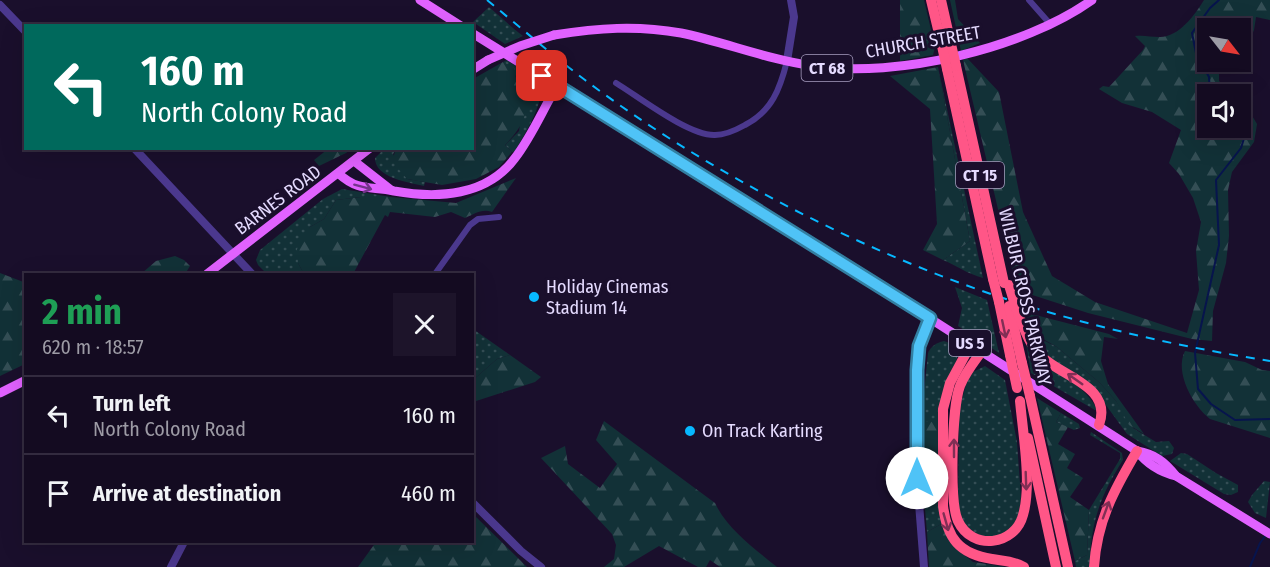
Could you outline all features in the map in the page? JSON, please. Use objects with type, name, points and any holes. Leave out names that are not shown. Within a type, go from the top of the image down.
[{"type":"highway","name":"WILBUR CROSS PARKWAY","points":[[931,0],[946,45]]},
{"type":"highway","name":"WILBUR CROSS PARKWAY","points":[[941,0],[951,68],[1022,363],[1025,399],[1056,567]]},
{"type":"highway","name":"WILBUR CROSS PARKWAY","points":[[951,68],[991,223],[1002,282]]},
{"type":"highway","points":[[1002,282],[1008,305],[1042,357],[1079,381],[1100,403],[1099,425]]},
{"type":"highway","name":"WILBUR CROSS PARKWAY","points":[[1008,305],[1010,355],[1017,388],[1025,399],[1068,567]]},
{"type":"highway","points":[[971,344],[950,382],[943,409],[944,518],[952,537],[974,555],[1007,561],[1024,567]]},
{"type":"highway","points":[[982,351],[960,386],[954,422],[954,510],[960,526],[966,533],[981,540],[990,542],[1007,537],[1014,532],[1023,517],[1026,482],[1025,399]]},
{"type":"highway","points":[[1094,567],[1097,538],[1105,512],[1118,482],[1137,451]]},
{"type":"main road","points":[[420,0],[458,24]]},
{"type":"main road","name":"CHURCH STREET","points":[[474,69],[520,46],[554,35],[599,28],[659,30],[787,61],[857,70],[946,57],[990,46],[1052,25],[1092,0]]},
{"type":"main road","name":"US 5","points":[[474,34],[1099,425],[1137,451],[1147,462],[1176,476],[1269,533]]},
{"type":"main road","points":[[339,174],[358,187],[409,194],[441,195],[476,188],[503,171],[515,158],[557,86]]},
{"type":"main road","name":"BARNES ROAD","points":[[208,273],[368,150]]},
{"type":"main road","points":[[354,161],[391,190]]},
{"type":"main road","points":[[0,393],[24,381]]},
{"type":"street","points":[[616,83],[698,132],[710,135],[723,134],[754,120],[774,101],[779,89],[787,61],[794,16],[791,0]]},
{"type":"street","points":[[1029,0],[1052,25]]},
{"type":"street","points":[[0,5],[24,30]]},
{"type":"street","points":[[136,150],[251,273]]},
{"type":"street","points":[[436,273],[470,225],[478,219],[499,217]]},
{"type":"street","points":[[924,567],[917,478],[917,370],[919,346],[930,318]]},
{"type":"street","points":[[474,504],[521,551],[541,567]]},
{"type":"street","points":[[171,567],[183,543]]},
{"type":"green space","points":[[900,0],[924,0],[935,47],[933,55],[900,61]]},
{"type":"green space","points":[[950,0],[955,0],[958,19],[980,43],[961,51]]},
{"type":"green space","points":[[1204,0],[1270,0],[1270,20],[1256,17],[1251,37],[1251,18],[1197,18],[1197,72],[1219,72],[1219,81],[1222,84],[1197,84],[1197,138],[1251,138],[1251,114],[1257,124],[1254,142],[1232,172],[1228,190],[1229,236],[1226,263],[1213,311],[1212,341],[1192,339],[1088,313],[1017,290],[963,60],[967,58],[999,92],[1023,212],[1052,276],[1095,302],[1187,333],[1199,290],[1196,251],[1201,222],[1193,198],[1179,174],[1169,163],[1181,130],[1152,112],[1122,103],[1099,89],[1103,86],[1109,87],[1143,50],[1145,46],[1135,36],[1159,37],[1173,34],[1191,19]]},
{"type":"green space","points":[[489,7],[523,36],[505,44],[473,22]]},
{"type":"green space","points":[[507,60],[535,79],[540,89],[538,107],[534,117],[515,151],[512,152],[505,145],[519,131],[526,87],[503,62]]},
{"type":"green space","points":[[503,62],[514,68],[516,78],[530,93],[522,122],[505,145],[512,152],[499,167],[476,179],[442,185],[407,179],[394,161],[396,150],[474,150],[474,78]]},
{"type":"green space","points":[[938,67],[983,278],[943,260],[970,241]]},
{"type":"green space","points":[[938,67],[970,241],[943,260],[923,250],[937,224],[930,109],[890,76]]},
{"type":"green space","points":[[327,150],[350,150],[319,166],[314,160]]},
{"type":"green space","points":[[383,150],[396,150],[393,154],[407,179],[425,182],[424,186],[386,175],[376,165],[375,158]]},
{"type":"green space","points":[[516,178],[492,212],[481,211],[465,218],[451,212],[435,217],[390,212],[388,217],[385,215],[354,273],[303,273],[298,263],[297,249],[310,227],[324,219],[336,200],[391,197],[456,203]]},
{"type":"green space","points":[[342,189],[391,197],[336,200],[324,219],[310,227],[298,263],[303,273],[266,273],[256,260],[260,250],[323,199]]},
{"type":"green space","points":[[175,256],[190,266],[186,273],[142,273],[156,261]]},
{"type":"green space","points":[[0,273],[24,282],[24,364],[0,376]]},
{"type":"green space","points":[[955,287],[987,300],[999,353],[958,326],[962,308]]},
{"type":"green space","points":[[1022,311],[1033,331],[1041,339],[1057,347],[1100,383],[1116,401],[1133,428],[1156,442],[1169,441],[1174,448],[1172,454],[1162,456],[1127,434],[1100,397],[1047,358],[1030,334]]},
{"type":"green space","points":[[1024,312],[1109,334],[1118,339],[1104,337],[1101,361],[1108,384],[1144,434],[1129,425],[1116,401],[1100,383],[1057,347],[1036,335]]},
{"type":"green space","points":[[474,330],[510,355],[497,359],[474,379]]},
{"type":"green space","points":[[944,341],[955,347],[957,358],[940,422],[921,422],[928,353],[934,345]]},
{"type":"green space","points":[[1026,344],[1043,361],[1082,390],[1097,409],[1095,410],[1031,373]]},
{"type":"green space","points":[[1185,351],[1245,362],[1270,371],[1270,438],[1210,419],[1197,406],[1187,388],[1182,369]]},
{"type":"green space","points":[[510,355],[541,377],[535,382],[474,402],[474,379],[497,359]]},
{"type":"green space","points":[[985,366],[1005,380],[1017,442],[1021,497],[1018,522],[1000,537],[981,537],[962,523],[958,506],[959,410],[967,381],[973,372]]},
{"type":"green space","points":[[1037,398],[1061,413],[1056,422],[1068,427],[1058,444],[1075,454],[1067,468],[1083,478],[1070,497],[1089,510],[1087,555],[1075,561]]},
{"type":"green space","points":[[1061,413],[1079,424],[1080,428],[1074,430],[1056,422]]},
{"type":"green space","points":[[604,421],[715,503],[734,530],[777,567],[720,567],[710,560],[706,567],[698,567],[659,546],[624,567],[604,567],[614,559],[616,545],[612,534],[541,458],[565,446],[568,464],[600,488],[617,464],[596,440]]},
{"type":"green space","points":[[921,422],[940,422],[941,456],[931,462],[921,463]]},
{"type":"green space","points":[[1091,432],[1122,453],[1123,460],[1102,498],[1094,524],[1090,567],[1076,567],[1075,561],[1087,555],[1089,510],[1120,459],[1120,453],[1090,435]]},
{"type":"green space","points":[[1181,453],[1187,454],[1238,485],[1238,492],[1231,495],[1224,494],[1170,461]]},
{"type":"green space","points":[[941,456],[943,523],[927,532],[921,463],[931,462]]},
{"type":"green space","points":[[1264,481],[1270,482],[1266,518],[1255,513],[1248,502]]},
{"type":"green space","points":[[474,515],[527,567],[358,567],[375,543],[474,543]]},
{"type":"green space","points":[[943,523],[959,551],[973,562],[1006,567],[929,567],[927,532]]},
{"type":"waterway","points":[[1209,84],[1209,77],[1196,53],[1192,33],[1210,8],[1219,0]]},
{"type":"waterway","points":[[1244,138],[1241,148],[1216,180],[1219,245],[1195,353],[1198,389],[1211,404],[1235,420],[1270,419]]},
{"type":"waterway","points":[[1250,567],[1266,535]]},
{"type":"railway","points":[[487,0],[573,70],[632,114],[733,177],[841,233],[952,280],[1071,319],[1203,349],[1270,361]]},
{"type":"place","name":"Holiday Cinemas Stadium 14","points":[[534,297]]},
{"type":"place","name":"On Track Karting","points":[[690,431]]},
{"type":"route","points":[[542,76],[930,318],[919,346],[917,370],[917,478]]}]
